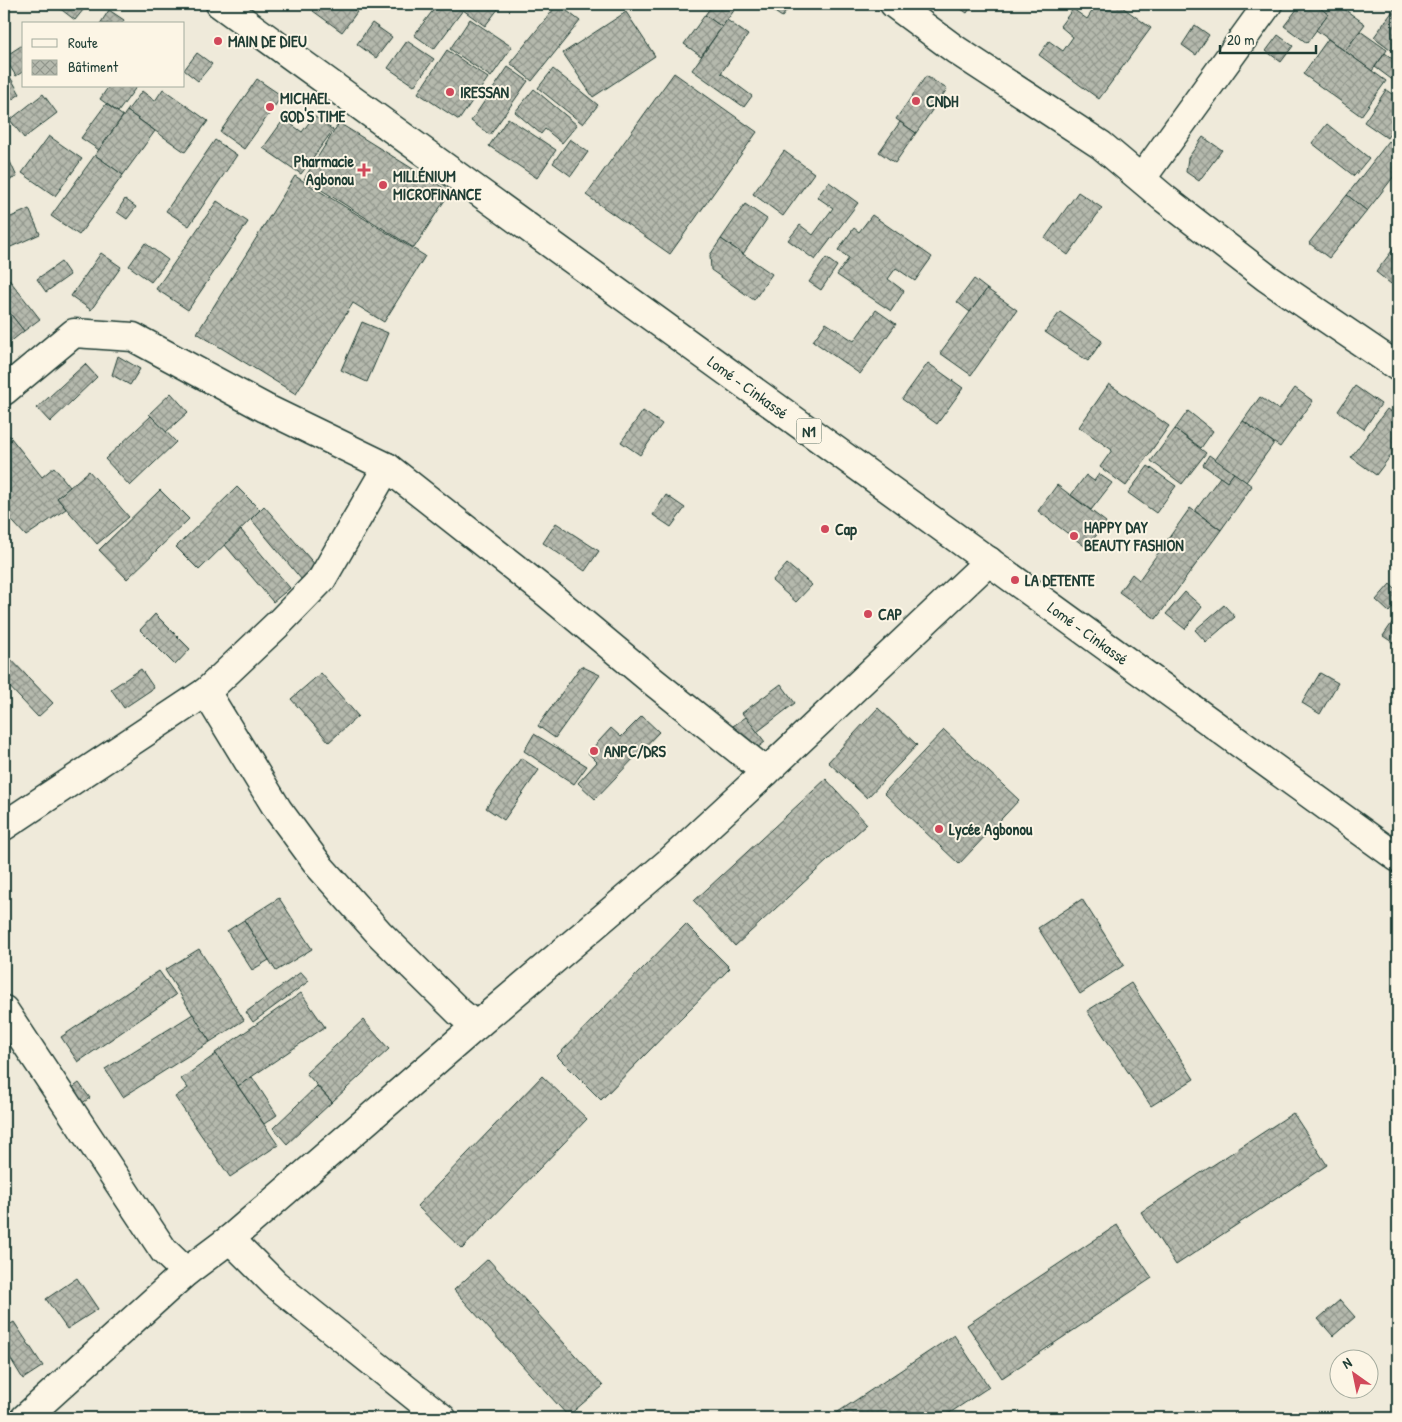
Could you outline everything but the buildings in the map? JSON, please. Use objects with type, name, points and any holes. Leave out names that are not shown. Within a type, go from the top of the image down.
[{"type":"main road","name":"Lomé - Cinkassé","points":[[220,4],[1398,858]]},
{"type":"main road","points":[[894,4],[956,50],[1100,145],[1165,199],[1267,278],[1398,367]]},
{"type":"main road","points":[[1142,178],[1268,4]]},
{"type":"main road","points":[[4,391],[74,333],[133,336],[265,408],[387,467],[548,594],[766,772]]},
{"type":"main road","points":[[4,826],[206,692],[280,622],[322,578],[387,467]]},
{"type":"main road","points":[[24,1418],[186,1272],[230,1239],[669,862],[988,561]]},
{"type":"main road","points":[[206,692],[278,810],[320,867],[380,934],[459,1012],[476,1026]]},
{"type":"main road","points":[[4,1010],[164,1251],[186,1272]]},
{"type":"main road","points":[[230,1239],[275,1284],[442,1418]]},
{"type":"place","name":"MAIN DE DIEU","points":[[218,41]]},
{"type":"place","name":"IRESSAN","points":[[450,92]]},
{"type":"place","name":"CNDH","points":[[916,101]]},
{"type":"place","name":"MICHAEL GOD'S TIME","points":[[270,107]]},
{"type":"place","name":"Pharmacie Agbonou","points":[[364,170]]},
{"type":"place","name":"MILLÉNIUM MICROFINANCE","points":[[383,185]]},
{"type":"place","name":"Cap","points":[[825,529]]},
{"type":"place","name":"HAPPY DAY BEAUTY FASHION","points":[[1074,536]]},
{"type":"place","name":"LA DETENTE","points":[[1015,580]]},
{"type":"place","name":"CAP","points":[[868,614]]},
{"type":"place","name":"ANPC/DRS","points":[[594,751]]},
{"type":"place","name":"Lycée Agbonou","points":[[939,829]]}]
